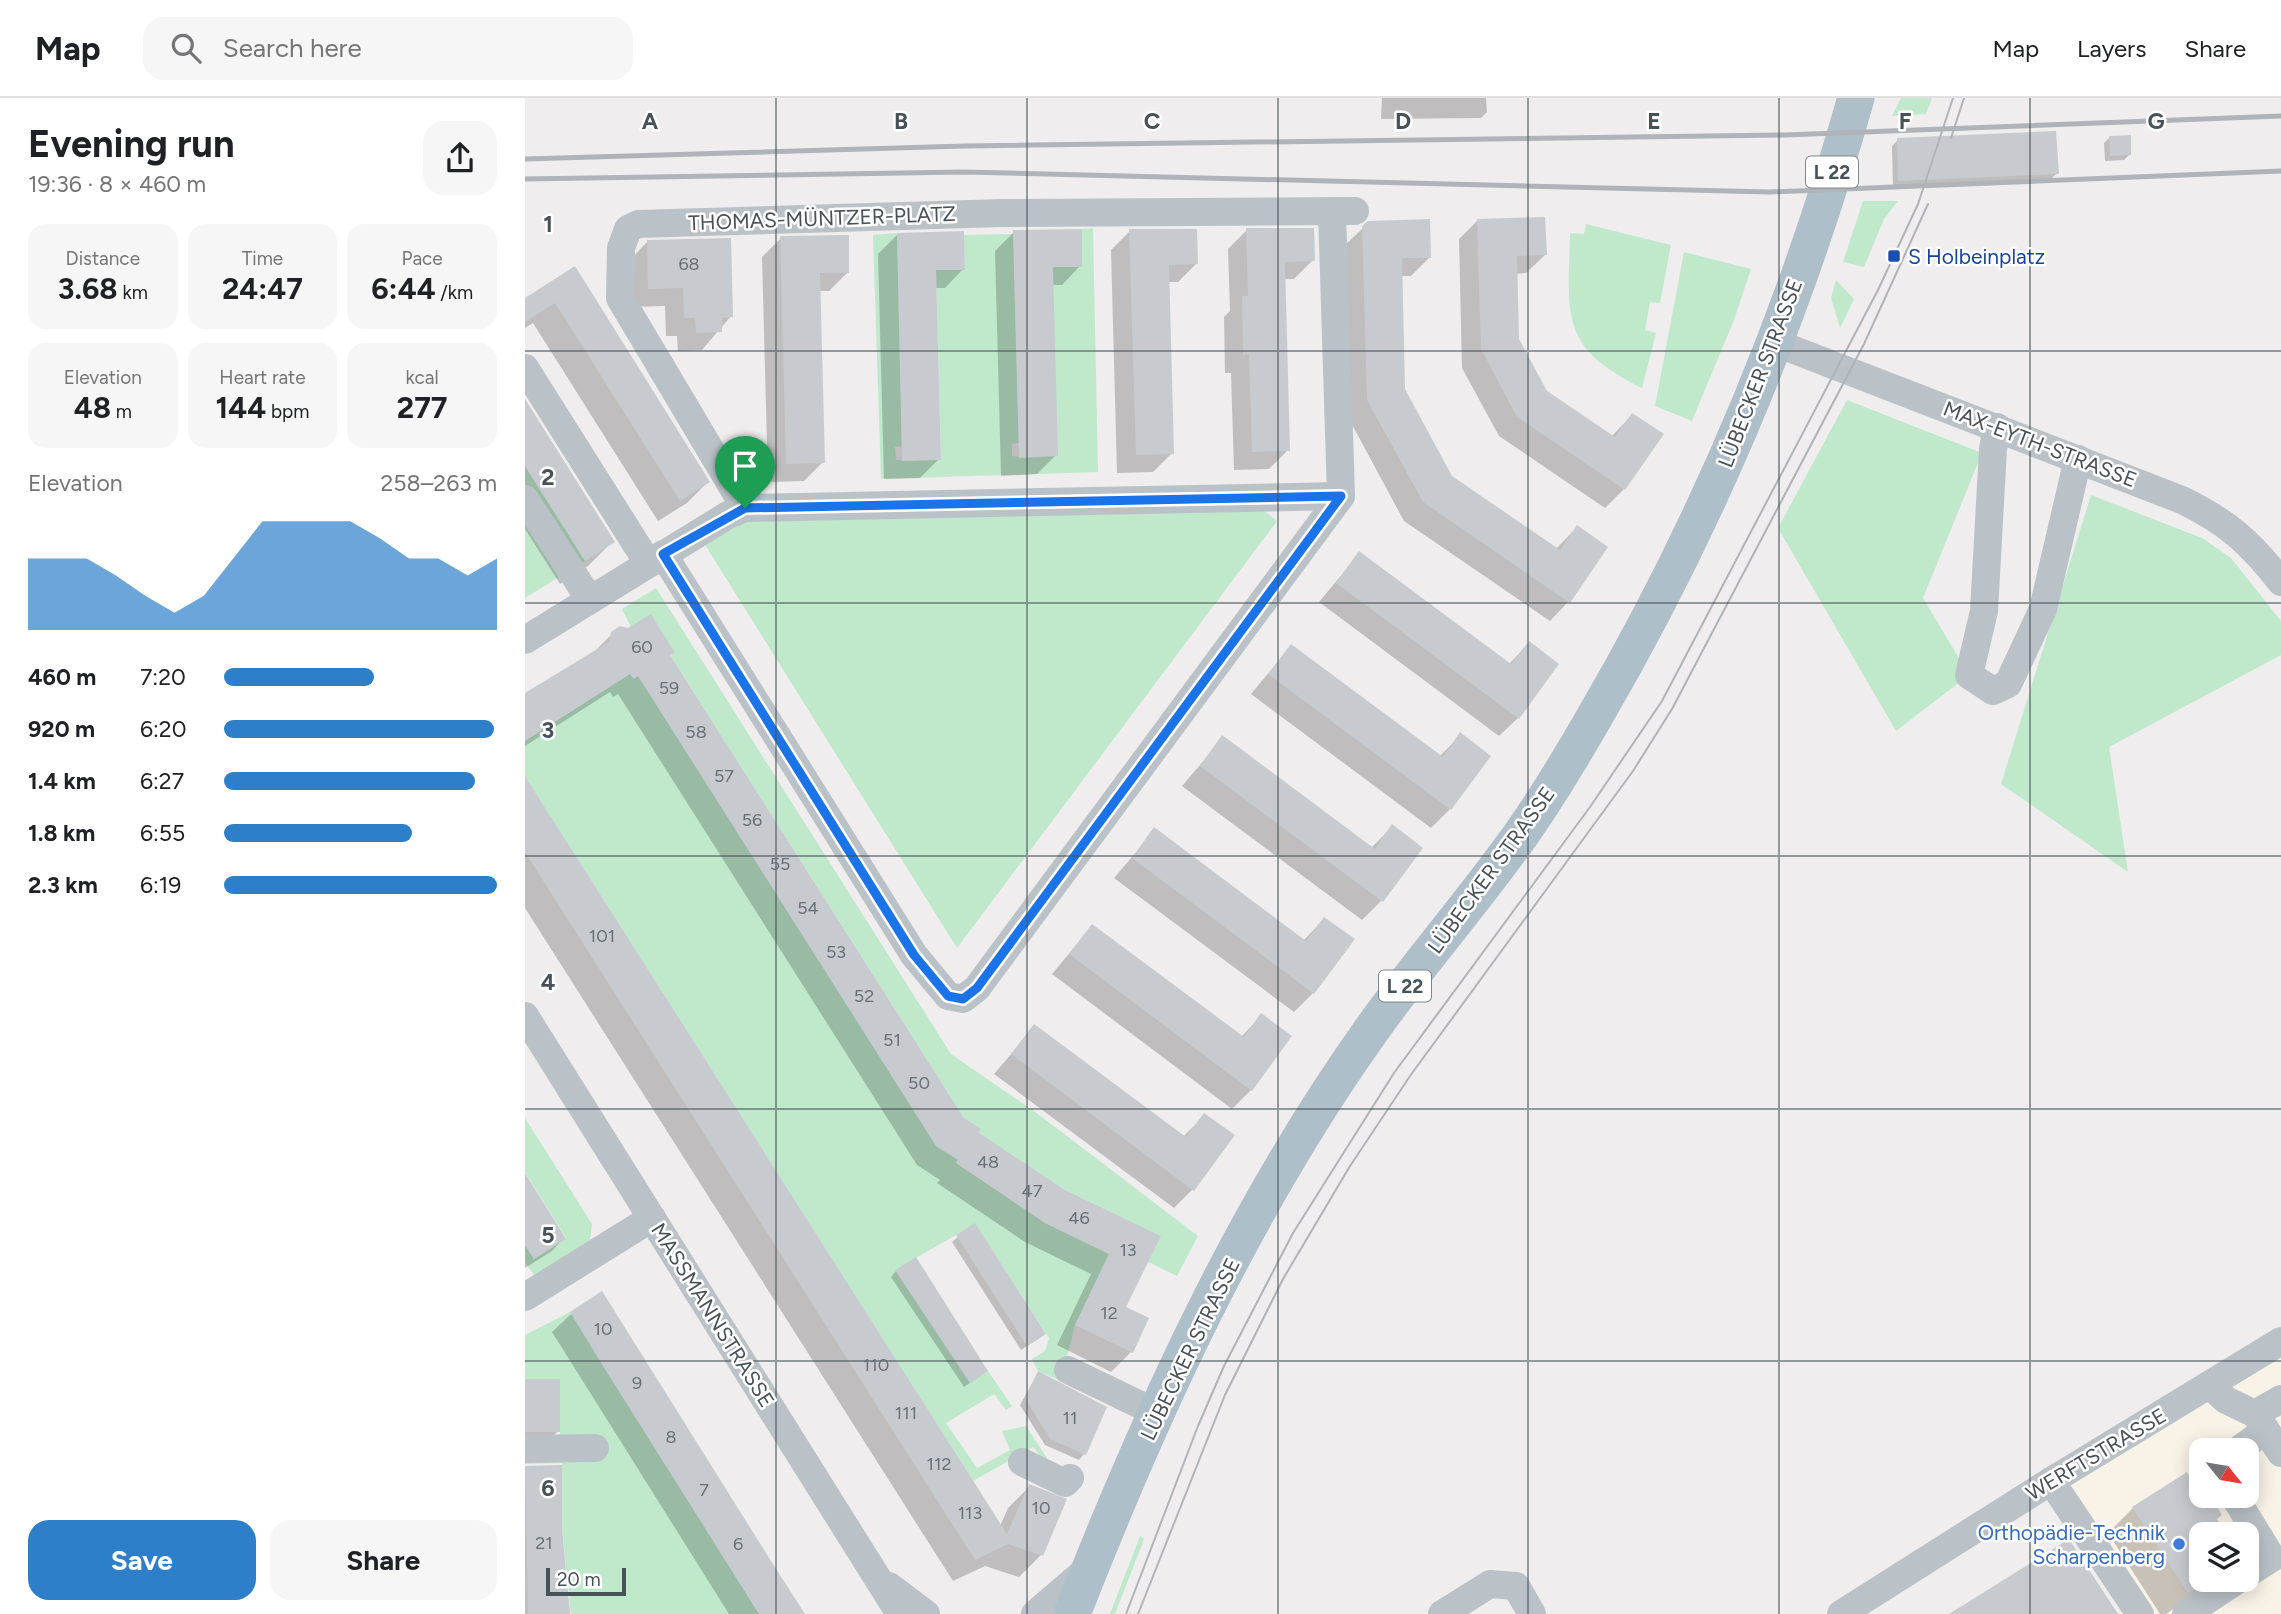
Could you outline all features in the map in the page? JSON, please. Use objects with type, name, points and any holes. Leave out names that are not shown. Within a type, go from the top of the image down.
[{"type":"main road","name":"LÜBECKER STRASSE","points":[[1072,1614],[1090,1567],[1192,1337],[1261,1206],[1308,1126],[1370,1032],[1521,834],[1595,717],[1683,558],[1751,407],[1776,343],[1856,98]]},
{"type":"street","name":"THOMAS-MÜNTZER-PLATZ","points":[[745,508],[620,298],[621,248],[628,229],[638,223],[1002,213],[1344,211],[1341,496]]},
{"type":"street","name":"MAX-EYTH-STRASSE","points":[[1776,343],[2078,459],[2210,513],[2255,548],[2281,582]]},
{"type":"street","points":[[525,368],[656,559],[914,955],[948,996],[963,999],[977,988],[1341,496]]},
{"type":"street","points":[[1997,428],[1993,449],[1984,611],[1969,675],[1993,691],[2008,684],[2043,609],[2078,459]]},
{"type":"street","points":[[529,629],[590,600],[745,508],[1341,496]]},
{"type":"street","points":[[525,499],[590,600]]},
{"type":"street","name":"MASSMANNSTRASSE","points":[[526,1019],[900,1614]]},
{"type":"street","points":[[526,1295],[652,1218]]},
{"type":"street","name":"WERFTSTRASSE","points":[[1841,1614],[2051,1480],[2281,1341]]},
{"type":"street","points":[[1068,1370],[1157,1413]]},
{"type":"street","points":[[2209,1385],[2274,1439],[2281,1399]]},
{"type":"street","points":[[525,1450],[594,1448]]},
{"type":"street","points":[[1022,1462],[1065,1483],[1070,1478]]},
{"type":"street","points":[[2051,1480],[2140,1614]]},
{"type":"street","points":[[2259,1537],[2272,1558],[2259,1566]]},
{"type":"street","points":[[1035,1614],[1090,1567]]},
{"type":"street","points":[[874,1571],[903,1599],[926,1614]]},
{"type":"street","points":[[1441,1614],[1490,1584],[1516,1586],[1532,1614]]},
{"type":"street","points":[[2186,1614],[2219,1592]]},
{"type":"shaded area","points":[[2281,1341],[2281,1614],[2140,1614],[2051,1481]]},
{"type":"green space","points":[[1901,98],[1932,98],[1926,114],[1892,116]]},
{"type":"green space","points":[[1863,201],[1898,201],[1884,219],[1864,267],[1843,262]]},
{"type":"green space","points":[[1586,224],[1671,245],[1660,303],[1650,302],[1645,330],[1656,333],[1642,388],[1595,358],[1582,343],[1574,326],[1569,286],[1570,233],[1584,234]]},
{"type":"green space","points":[[1093,228],[1098,472],[881,479],[873,235],[897,233],[902,446],[895,447],[896,460],[941,460],[936,270],[965,270],[964,235],[1013,234],[1019,443],[1012,444],[1012,456],[1020,457],[1053,267],[1082,267],[1082,229]]},
{"type":"green space","points":[[1684,252],[1751,269],[1734,320],[1692,421],[1655,406]]},
{"type":"green space","points":[[1836,280],[1854,299],[1840,328],[1831,298]]},
{"type":"green space","points":[[1847,400],[1982,453],[1923,598],[1969,675],[1896,731],[1778,528]]},
{"type":"green space","points":[[525,466],[585,561],[525,598]]},
{"type":"green space","points":[[2091,495],[2202,538],[2231,558],[2281,621],[2281,655],[2109,747],[2128,872],[2001,784]]},
{"type":"green space","points":[[1254,503],[1277,521],[957,948],[702,540],[737,518]]},
{"type":"green space","points":[[656,588],[951,1054],[1038,1114],[1198,1236],[1177,1276],[1148,1262],[1160,1236],[1065,1190],[978,1132],[980,1129],[964,1118],[670,655],[674,653],[651,615],[631,627],[622,609]]},
{"type":"green space","points":[[626,666],[634,678],[638,676],[958,1160],[956,1163],[1045,1223],[1109,1254],[1075,1325],[1061,1381],[1038,1371],[1032,1359],[1045,1351],[1049,1338],[975,1224],[895,1270],[970,1382],[988,1371],[1012,1406],[1006,1410],[994,1394],[946,1423],[977,1468],[1010,1450],[1002,1431],[1026,1426],[1047,1458],[1044,1460],[1033,1447],[973,1481],[525,776],[525,741]]},
{"type":"green space","points":[[525,1118],[592,1224],[590,1241],[536,1278],[525,1262],[525,1245],[534,1259],[566,1238],[525,1172]]},
{"type":"green space","points":[[570,1312],[759,1614],[571,1614],[562,1528],[562,1463],[525,1464],[525,1444],[560,1444],[560,1379],[525,1379],[525,1335]]},
{"type":"green space","points":[[1140,1536],[1144,1539],[1115,1614],[1110,1614]]},
{"type":"building","points":[[2056,131],[2059,174],[1898,181],[1897,138]]},
{"type":"building","points":[[2131,135],[2131,155],[2110,156],[2109,136]]},
{"type":"building","points":[[1545,217],[1547,255],[1517,256],[1519,339],[1547,391],[1615,437],[1632,413],[1664,434],[1625,490],[1517,417],[1481,349],[1477,219]]},
{"type":"building","points":[[1430,219],[1431,258],[1402,258],[1405,389],[1452,476],[1560,550],[1577,525],[1608,547],[1570,603],[1423,502],[1367,400],[1362,226],[1368,221]]},
{"type":"building","points":[[1246,228],[1314,228],[1315,261],[1285,262],[1290,451],[1252,452],[1249,354],[1243,355],[1242,296],[1248,296]]},
{"type":"building","points":[[1082,229],[1082,267],[1053,267],[1058,456],[1019,458],[1013,230]]},
{"type":"building","points":[[1129,229],[1197,229],[1198,264],[1169,265],[1174,454],[1136,455]]},
{"type":"building","points":[[964,231],[965,270],[936,270],[941,460],[902,461],[897,233]]},
{"type":"building","points":[[849,235],[849,273],[820,273],[825,463],[786,464],[780,236]]},
{"type":"building","points":[[731,238],[733,317],[722,318],[722,332],[696,333],[695,318],[684,318],[683,288],[648,289],[647,240]]},
{"type":"building","points":[[575,266],[710,482],[680,501],[555,303],[525,322],[525,298]]},
{"type":"building","points":[[525,399],[615,542],[585,561],[525,466]]},
{"type":"building","points":[[1359,551],[1511,664],[1529,641],[1559,664],[1519,719],[1336,583]]},
{"type":"building","points":[[651,614],[675,653],[670,655],[964,1118],[981,1129],[978,1132],[1065,1190],[1161,1236],[1126,1307],[1149,1318],[1133,1353],[1075,1325],[1109,1254],[1045,1223],[956,1163],[958,1160],[936,1146],[638,676],[634,679],[630,674],[525,741],[525,693],[609,642],[611,632],[620,626],[628,628]]},
{"type":"building","points":[[1291,644],[1443,757],[1460,732],[1491,756],[1451,810],[1268,674]]},
{"type":"building","points":[[1222,735],[1375,849],[1392,824],[1423,848],[1383,902],[1200,766]]},
{"type":"building","points":[[525,776],[1007,1534],[1029,1484],[1067,1499],[1043,1556],[1008,1544],[975,1560],[525,852]]},
{"type":"building","points":[[1154,827],[1306,941],[1324,917],[1355,939],[1314,994],[1132,858]]},
{"type":"building","points":[[1092,924],[1244,1037],[1261,1013],[1292,1036],[1252,1091],[1069,954]]},
{"type":"building","points":[[1034,1024],[1186,1137],[1204,1113],[1235,1135],[1194,1191],[1011,1054]]},
{"type":"building","points":[[525,1173],[566,1239],[534,1259],[525,1245]]},
{"type":"building","points":[[975,1223],[1046,1334],[1027,1346],[956,1235]]},
{"type":"building","points":[[916,1257],[988,1371],[970,1383],[895,1270]]},
{"type":"building","points":[[602,1291],[805,1614],[759,1614],[603,1366],[570,1312]]},
{"type":"building","points":[[1038,1371],[1107,1407],[1086,1455],[1050,1439],[1025,1398]]},
{"type":"building","points":[[525,1379],[560,1379],[560,1432],[525,1432]]},
{"type":"building","points":[[562,1465],[562,1528],[570,1614],[528,1614],[525,1466]]},
{"type":"building","name":"Orthopädie-Technik Scharpenberg","points":[[2187,1472],[2189,1508],[2218,1508],[2222,1515],[2217,1519],[2219,1522],[2189,1522],[2188,1593],[2132,1507]]},
{"type":"building","points":[[2069,1539],[2118,1614],[1949,1614]]},
{"type":"tram line","points":[[1126,1614],[1198,1426],[1224,1366],[1293,1233],[1394,1073],[1590,807],[1662,701],[1878,290],[1918,204],[1953,98]]},
{"type":"tram line","points":[[1951,138],[1964,98]]},
{"type":"tram line","points":[[1138,1614],[1225,1395],[1283,1279],[1350,1166],[1410,1076],[1633,771],[1672,709],[1864,344],[1928,204]]},
{"type":"railway","points":[[525,159],[964,146],[1785,135],[2281,116]]},
{"type":"railway","points":[[525,179],[964,172],[1770,192],[2281,171]]},
{"type":"place","name":"S Holbeinplatz","points":[[1894,256]]},
{"type":"place","name":"Orthopädie-Technik Scharpenberg","points":[[2179,1544]]},
{"type":"route","points":[[1341,496],[977,988],[963,999],[948,996],[914,955],[663,554],[728,515],[745,508],[1341,496]]}]
